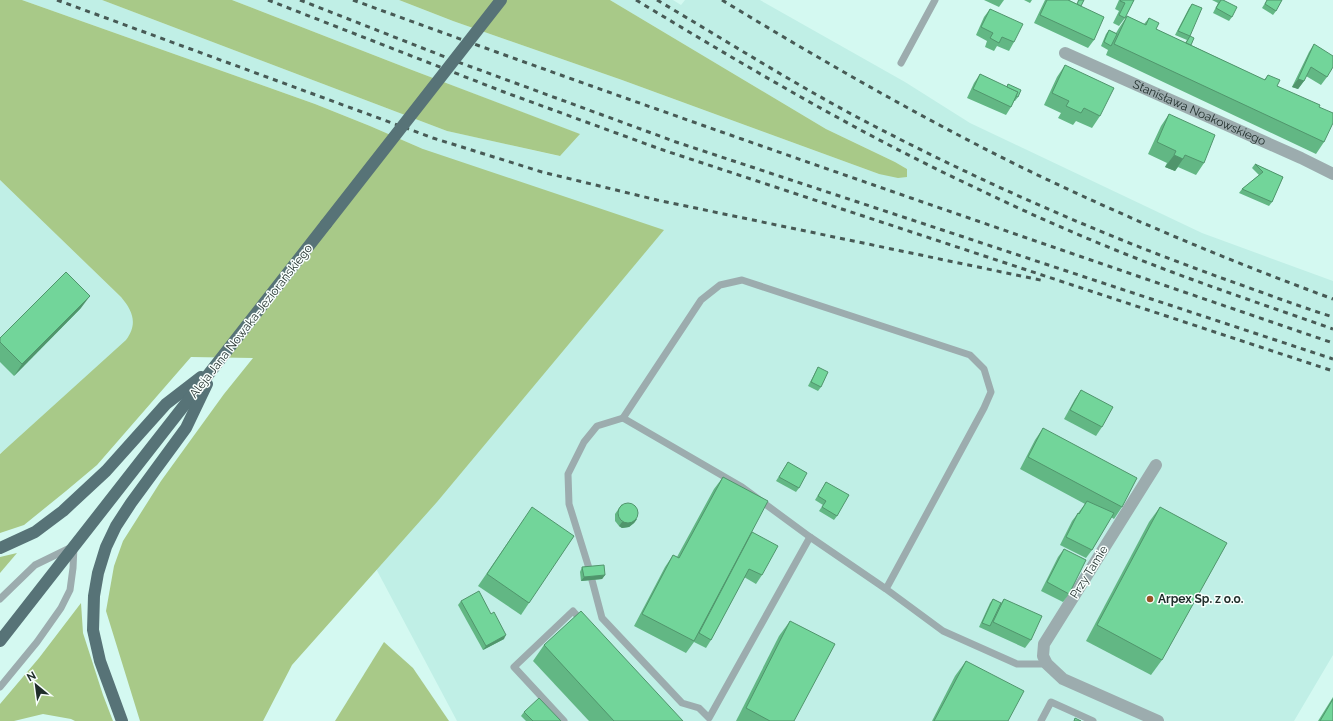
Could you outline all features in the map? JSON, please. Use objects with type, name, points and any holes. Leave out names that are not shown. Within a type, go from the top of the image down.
[{"type":"main road","name":"Aleja Jana Nowaka-Jeziorańskiego","points":[[0,641],[501,0]]},
{"type":"main road","points":[[0,548],[35,532],[63,511],[106,471],[166,404],[217,363]]},
{"type":"main road","points":[[122,721],[100,661],[93,630],[94,596],[98,572],[106,547],[116,526],[186,428],[217,363]]},
{"type":"street","name":"Stanisława Noakowskiego","points":[[1065,53],[1302,158],[1333,174]]},
{"type":"street","name":"Przy Tamie","points":[[1047,664],[1043,656],[1044,644],[1156,465]]},
{"type":"street","points":[[1047,664],[1063,679],[1158,721]]},
{"type":"lane","points":[[901,63],[933,1]]},
{"type":"lane","points":[[810,538],[710,720],[699,708],[682,703],[602,618],[588,565],[569,504],[568,474],[584,442],[597,426],[623,418],[701,300],[720,285],[742,280],[970,355],[984,369],[991,392],[886,589]]},
{"type":"lane","points":[[623,418],[742,487],[810,538],[886,589],[943,632],[1017,664],[1047,664]]},
{"type":"lane","points":[[0,599],[35,565],[74,546],[70,590],[61,608],[37,642],[0,687]]},
{"type":"lane","points":[[564,721],[514,667],[572,611],[589,628]]},
{"type":"lane","points":[[1040,721],[1051,702],[1093,721]]},
{"type":"shaded area","points":[[22,0],[102,0],[447,131],[559,156],[579,134],[232,0],[399,0],[453,21],[622,80],[879,174],[907,169],[826,129],[610,0],[673,0],[681,5],[685,0],[760,0],[905,82],[970,123],[1202,233],[1333,281],[1333,655],[1294,721],[457,721],[264,358],[423,149],[315,104]]},
{"type":"shaded area","points":[[0,180],[121,297],[129,306],[133,314],[191,357],[0,453]]},
{"type":"green space","points":[[0,0],[22,0],[315,104],[423,149],[664,230],[437,502],[292,665],[263,721],[140,721],[106,611],[114,566],[123,541],[161,481],[224,394],[253,358],[191,357],[97,465],[24,525],[0,533],[0,454],[126,340],[130,334],[133,323],[129,307],[121,297],[0,180]]},
{"type":"green space","points":[[102,0],[232,0],[580,134],[560,156],[447,131]]},
{"type":"green space","points":[[399,0],[610,0],[826,129],[907,169],[907,177],[898,178],[879,174],[622,80],[453,21]]},
{"type":"green space","points":[[17,553],[0,573],[0,557]]},
{"type":"green space","points":[[81,603],[83,633],[113,721],[75,721],[43,714],[14,721],[0,721],[0,704],[39,658]]},
{"type":"green space","points":[[384,642],[413,668],[449,721],[335,721]]},
{"type":"building","points":[[1047,0],[1068,0],[1104,17],[1094,40],[1040,15]]},
{"type":"building","points":[[1079,0],[1084,0],[1081,6],[1077,4]]},
{"type":"building","points":[[1134,0],[1125,18],[1119,15],[1125,3],[1120,1]]},
{"type":"building","points":[[1221,0],[1237,7],[1232,17],[1216,8]]},
{"type":"building","points":[[1267,0],[1282,0],[1276,11],[1265,4]]},
{"type":"building","points":[[1192,4],[1202,8],[1190,36],[1178,31]]},
{"type":"building","points":[[990,9],[1023,24],[1014,42],[1002,37],[999,43],[990,38],[993,33],[981,27]]},
{"type":"building","points":[[1127,16],[1146,25],[1149,18],[1159,23],[1156,29],[1265,80],[1268,75],[1280,80],[1277,86],[1320,105],[1319,107],[1333,113],[1333,123],[1324,142],[1114,44]]},
{"type":"building","points":[[1109,30],[1117,34],[1111,46],[1104,42]]},
{"type":"building","points":[[1190,36],[1194,38],[1191,45],[1186,43]]},
{"type":"building","points":[[1314,44],[1333,56],[1333,67],[1327,77],[1311,67],[1304,81],[1298,79]]},
{"type":"building","points":[[1065,65],[1114,88],[1100,116],[1084,108],[1081,113],[1066,106],[1069,101],[1052,93]]},
{"type":"building","points":[[980,74],[1018,92],[1011,107],[973,89]]},
{"type":"building","points":[[1008,84],[1021,90],[1018,97],[1016,96],[1018,92],[1007,87]]},
{"type":"building","points":[[1169,114],[1215,135],[1204,163],[1185,155],[1183,159],[1174,155],[1176,151],[1157,142]]},
{"type":"building","points":[[1255,164],[1283,177],[1272,202],[1242,189],[1263,172]]},
{"type":"building","points":[[66,272],[90,296],[22,364],[0,342],[0,338]]},
{"type":"building","points":[[818,367],[828,372],[821,387],[811,382]]},
{"type":"building","points":[[1081,390],[1113,407],[1102,427],[1070,410]]},
{"type":"building","points":[[1043,428],[1137,478],[1122,507],[1028,457]]},
{"type":"building","points":[[788,462],[807,473],[799,488],[779,477]]},
{"type":"building","points":[[723,477],[768,501],[694,641],[642,614],[673,555],[679,558]]},
{"type":"building","points":[[826,482],[849,495],[837,516],[822,507],[826,501],[818,496]]},
{"type":"building","points":[[1087,501],[1114,513],[1092,550],[1066,537],[1078,513],[1079,514]]},
{"type":"building","points":[[628,503],[635,506],[638,513],[635,520],[628,523],[621,520],[618,513],[621,506]]},
{"type":"building","points":[[532,507],[574,536],[529,603],[487,574]]},
{"type":"building","name":"Arpex Sp. z o.o.","points":[[1160,507],[1227,543],[1162,660],[1097,625]]},
{"type":"building","points":[[752,532],[778,546],[762,575],[749,569],[711,640],[699,633]]},
{"type":"building","points":[[1064,549],[1086,560],[1069,594],[1047,582]]},
{"type":"building","points":[[604,565],[605,575],[584,577],[582,567]]},
{"type":"building","points":[[479,591],[491,614],[494,612],[506,635],[486,646],[461,601]]},
{"type":"building","points":[[993,599],[1001,603],[990,626],[982,623]]},
{"type":"building","points":[[1004,599],[1042,616],[1031,640],[993,622]]},
{"type":"building","points":[[581,611],[683,721],[614,721],[544,645]]},
{"type":"building","points":[[790,621],[835,644],[794,721],[770,721],[746,708]]},
{"type":"building","points":[[966,661],[1024,691],[1008,721],[934,721]]},
{"type":"building","points":[[539,698],[561,721],[533,721],[524,712]]},
{"type":"building","points":[[1333,699],[1333,721],[1320,721]]},
{"type":"building","points":[[1075,718],[1081,721],[1074,721]]},
{"type":"railway","points":[[57,0],[433,138],[542,172],[657,200],[1045,281]]},
{"type":"railway","points":[[268,0],[504,92],[660,149],[1333,371]]},
{"type":"railway","points":[[300,0],[458,62],[676,142],[1333,359]]},
{"type":"railway","points":[[353,0],[965,217],[1333,343]]},
{"type":"railway","points":[[636,0],[719,50],[846,122],[932,167],[1048,222],[1122,253],[1212,287],[1333,329]]},
{"type":"railway","points":[[657,0],[780,74],[855,116],[946,162],[1040,205],[1134,245],[1333,317]]},
{"type":"railway","points":[[722,0],[795,44],[944,128],[1021,167],[1097,203],[1175,237],[1333,299]]},
{"type":"place","name":"Arpex Sp. z o.o.","points":[[1150,599]]}]
